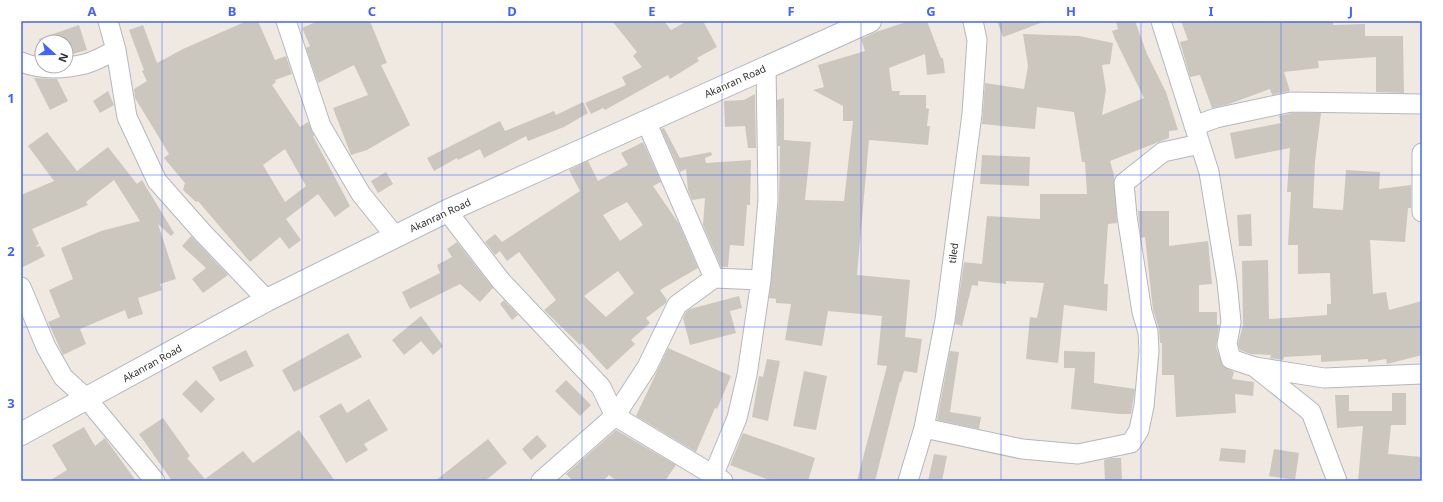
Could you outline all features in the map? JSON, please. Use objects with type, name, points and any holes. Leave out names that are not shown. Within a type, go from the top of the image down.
[{"type":"main road","name":"Akanran Road","points":[[21,434],[267,300],[395,236],[447,211],[870,21]]},
{"type":"street","points":[[108,21],[116,50],[127,117],[157,181],[203,233],[267,300]]},
{"type":"street","points":[[286,21],[321,126],[361,194],[395,236]]},
{"type":"street","name":"tiled","points":[[908,481],[924,428],[945,320],[972,114],[977,40],[973,21]]},
{"type":"street","points":[[1162,21],[1208,172],[1227,282],[1231,322],[1227,344],[1231,359],[1255,367],[1324,378],[1422,374]]},
{"type":"street","points":[[21,62],[36,67],[48,68],[86,64],[116,50]]},
{"type":"street","points":[[447,211],[501,281],[601,387],[615,416],[718,479],[746,383],[761,280],[768,200],[766,67]]},
{"type":"street","points":[[924,428],[1022,449],[1078,454],[1131,443],[1139,430],[1144,406],[1150,352],[1148,332],[1142,312],[1126,216],[1124,183],[1163,152],[1197,135],[1216,118],[1291,102],[1422,104]]},
{"type":"street","points":[[646,121],[714,278]]},
{"type":"street","points":[[1422,153],[1422,212]]},
{"type":"street","points":[[541,481],[615,416],[647,367],[677,305],[714,278],[761,280]]},
{"type":"street","points":[[21,287],[46,347],[63,377],[88,398],[155,481]]},
{"type":"street","points":[[1255,367],[1311,412],[1337,481]]},
{"type":"building","points":[[247,21],[258,21],[275,60],[286,56],[292,74],[275,80],[276,82],[272,85],[300,127],[308,122],[314,135],[313,136],[350,206],[335,217],[318,194],[286,219],[301,240],[289,249],[280,237],[250,262],[198,201],[196,202],[183,190],[185,183],[164,158],[169,154],[135,98],[134,89],[147,81],[142,71],[144,70],[129,30],[143,25],[157,63],[183,49]],"holes":[[[285,149],[306,186],[285,202],[263,165]]]},
{"type":"building","points":[[318,21],[370,21],[387,63],[381,65],[410,125],[367,150],[351,155],[333,108],[368,95],[354,65],[318,83],[306,48],[310,46],[302,28]]},
{"type":"building","points":[[612,21],[664,21],[671,30],[687,21],[703,21],[717,47],[697,58],[699,61],[670,79],[668,75],[605,110],[603,108],[591,114],[585,103],[626,85],[622,77],[642,67],[633,56],[637,52]]},
{"type":"building","points":[[909,21],[927,21],[941,58],[943,58],[945,73],[927,75],[925,54],[889,68],[892,91],[900,91],[899,95],[926,95],[926,108],[929,109],[927,126],[930,126],[928,145],[869,140],[857,275],[910,280],[905,337],[922,339],[917,373],[904,371],[900,382],[875,481],[857,481],[887,366],[877,365],[882,316],[828,311],[822,346],[785,340],[791,304],[776,303],[776,299],[769,298],[779,201],[780,146],[778,146],[777,100],[784,98],[784,140],[811,142],[805,200],[844,201],[853,121],[843,121],[843,106],[813,90],[824,87],[818,65],[865,51],[861,39],[876,32]]},
{"type":"building","points":[[997,21],[1043,21],[1043,22],[1003,37]]},
{"type":"building","points":[[1116,21],[1135,21],[1147,54],[1166,92],[1178,130],[1169,131],[1169,138],[1110,161],[1114,175],[1117,223],[1108,224],[1104,284],[1108,284],[1107,311],[1064,305],[1058,363],[1026,359],[1030,317],[1037,318],[1044,283],[1006,281],[1006,284],[978,281],[978,286],[972,285],[962,326],[955,324],[964,262],[982,264],[987,216],[1040,219],[1040,194],[1087,194],[1085,162],[1082,162],[1074,112],[1037,107],[1035,129],[982,124],[985,83],[1024,89],[1028,66],[1023,34],[1079,36],[1113,43],[1110,64],[1102,65],[1106,90],[1102,115],[1144,98],[1112,31],[1118,29]]},
{"type":"building","points":[[1181,21],[1333,21],[1333,25],[1365,24],[1365,36],[1403,36],[1404,93],[1376,92],[1376,57],[1318,61],[1319,68],[1284,72],[1290,91],[1272,95],[1270,89],[1229,104],[1212,108],[1200,75],[1190,77],[1180,42],[1188,40]]},
{"type":"building","points":[[79,25],[87,50],[74,54],[74,34],[53,34]]},
{"type":"building","points":[[34,78],[57,79],[68,101],[50,110]]},
{"type":"building","points":[[108,91],[114,105],[100,113],[93,101]]},
{"type":"building","points":[[755,94],[756,148],[748,148],[745,126],[725,127],[724,101],[744,100]]},
{"type":"building","points":[[583,102],[588,113],[564,127],[528,141],[526,136],[484,158],[480,149],[458,160],[457,158],[434,171],[427,158],[500,121],[505,131],[554,111],[556,115]]},
{"type":"building","points":[[1292,113],[1321,113],[1315,161],[1313,208],[1343,210],[1346,170],[1380,172],[1379,189],[1411,185],[1411,208],[1408,208],[1405,242],[1370,240],[1373,294],[1386,292],[1389,310],[1422,301],[1422,355],[1387,364],[1386,359],[1368,362],[1368,359],[1321,362],[1321,355],[1284,357],[1283,360],[1270,358],[1271,355],[1251,354],[1240,350],[1238,344],[1243,325],[1242,261],[1268,260],[1269,319],[1327,315],[1327,304],[1331,304],[1330,273],[1298,274],[1298,245],[1288,245],[1291,192],[1287,192],[1290,148],[1235,159],[1230,133],[1281,123],[1279,116]]},
{"type":"building","points":[[664,128],[680,158],[711,152],[712,155],[705,158],[706,163],[751,160],[750,205],[747,205],[744,246],[730,245],[728,267],[721,267],[703,225],[705,198],[692,200],[688,190],[686,169],[680,172],[661,129]]},
{"type":"building","points":[[47,132],[77,171],[108,147],[137,184],[142,180],[174,233],[171,236],[158,224],[176,279],[160,284],[162,290],[138,298],[143,314],[128,319],[125,310],[80,329],[86,344],[63,355],[48,322],[60,317],[49,290],[73,279],[61,248],[101,231],[140,221],[114,180],[86,202],[88,205],[32,229],[39,244],[35,247],[40,246],[45,256],[21,268],[21,195],[54,181],[28,146]]},
{"type":"building","points":[[643,142],[661,182],[653,186],[679,224],[698,268],[660,290],[667,300],[666,303],[646,318],[650,323],[631,340],[635,344],[607,370],[582,343],[580,345],[544,310],[556,300],[519,252],[507,261],[500,251],[495,255],[485,242],[495,234],[502,242],[580,191],[569,170],[588,161],[598,181],[628,165],[621,153]],"holes":[[[627,202],[643,225],[620,241],[603,215]],[[618,271],[634,293],[606,317],[584,296]]]},
{"type":"building","points":[[982,155],[1030,157],[1029,186],[980,184]]},
{"type":"building","points":[[386,172],[393,184],[378,193],[371,181]]},
{"type":"building","points":[[1138,211],[1169,211],[1169,246],[1208,241],[1212,284],[1199,285],[1199,312],[1217,312],[1217,325],[1219,325],[1216,347],[1223,366],[1234,372],[1232,379],[1254,382],[1253,396],[1235,394],[1236,413],[1176,417],[1174,375],[1162,375],[1162,343],[1160,343],[1159,329],[1153,310],[1145,237],[1141,238]]},
{"type":"building","points":[[1251,214],[1252,246],[1239,246],[1237,215]]},
{"type":"building","points":[[191,236],[228,275],[203,293],[192,279],[206,268],[182,246]]},
{"type":"building","points":[[457,242],[493,288],[480,302],[460,284],[410,309],[402,292],[440,273],[437,265],[452,257],[447,249]]},
{"type":"building","points":[[739,296],[742,308],[730,311],[736,333],[690,345],[683,318],[686,312],[690,309]]},
{"type":"building","points":[[504,300],[518,315],[512,320],[500,304]]},
{"type":"building","points":[[421,316],[443,346],[433,355],[421,341],[404,355],[392,340]]},
{"type":"building","points":[[348,333],[362,357],[294,392],[282,370]]},
{"type":"building","points":[[668,348],[731,376],[696,452],[636,416]]},
{"type":"building","points":[[246,350],[254,366],[220,382],[212,367]]},
{"type":"building","points":[[950,351],[959,352],[950,412],[981,417],[979,429],[937,420]]},
{"type":"building","points":[[1064,351],[1095,352],[1094,383],[1135,389],[1131,414],[1071,409],[1075,368],[1064,368]]},
{"type":"building","points":[[767,359],[780,361],[768,421],[752,417],[759,376],[763,377]]},
{"type":"building","points":[[804,371],[827,376],[816,430],[793,426]]},
{"type":"building","points":[[196,380],[215,399],[201,413],[182,394]]},
{"type":"building","points":[[566,380],[591,405],[580,416],[555,391]]},
{"type":"building","points":[[1392,393],[1406,393],[1406,425],[1391,425],[1388,454],[1422,457],[1420,481],[1358,481],[1363,426],[1337,428],[1335,395],[1349,395],[1349,411],[1392,411]]},
{"type":"building","points":[[369,399],[388,430],[364,444],[368,450],[346,463],[319,416],[341,403],[347,413]]},
{"type":"building","points":[[163,418],[190,456],[187,458],[205,479],[243,451],[253,463],[299,430],[335,481],[172,481],[139,434]]},
{"type":"building","points":[[84,427],[95,446],[105,438],[136,481],[49,481],[67,470],[52,445]]},
{"type":"building","points":[[616,430],[676,465],[665,481],[617,481],[609,475],[603,481],[573,481],[566,474]]},
{"type":"building","points":[[743,433],[815,458],[808,481],[772,481],[730,465]]},
{"type":"building","points":[[537,435],[547,446],[531,460],[522,449]]},
{"type":"building","points":[[488,439],[507,463],[485,481],[435,481]]},
{"type":"building","points":[[1221,448],[1246,450],[1245,463],[1219,461]]},
{"type":"building","points":[[1274,449],[1299,453],[1295,480],[1269,476]]},
{"type":"building","points":[[934,454],[947,456],[942,481],[928,481]]},
{"type":"building","points":[[1121,458],[1122,481],[1105,481],[1104,460]]}]
